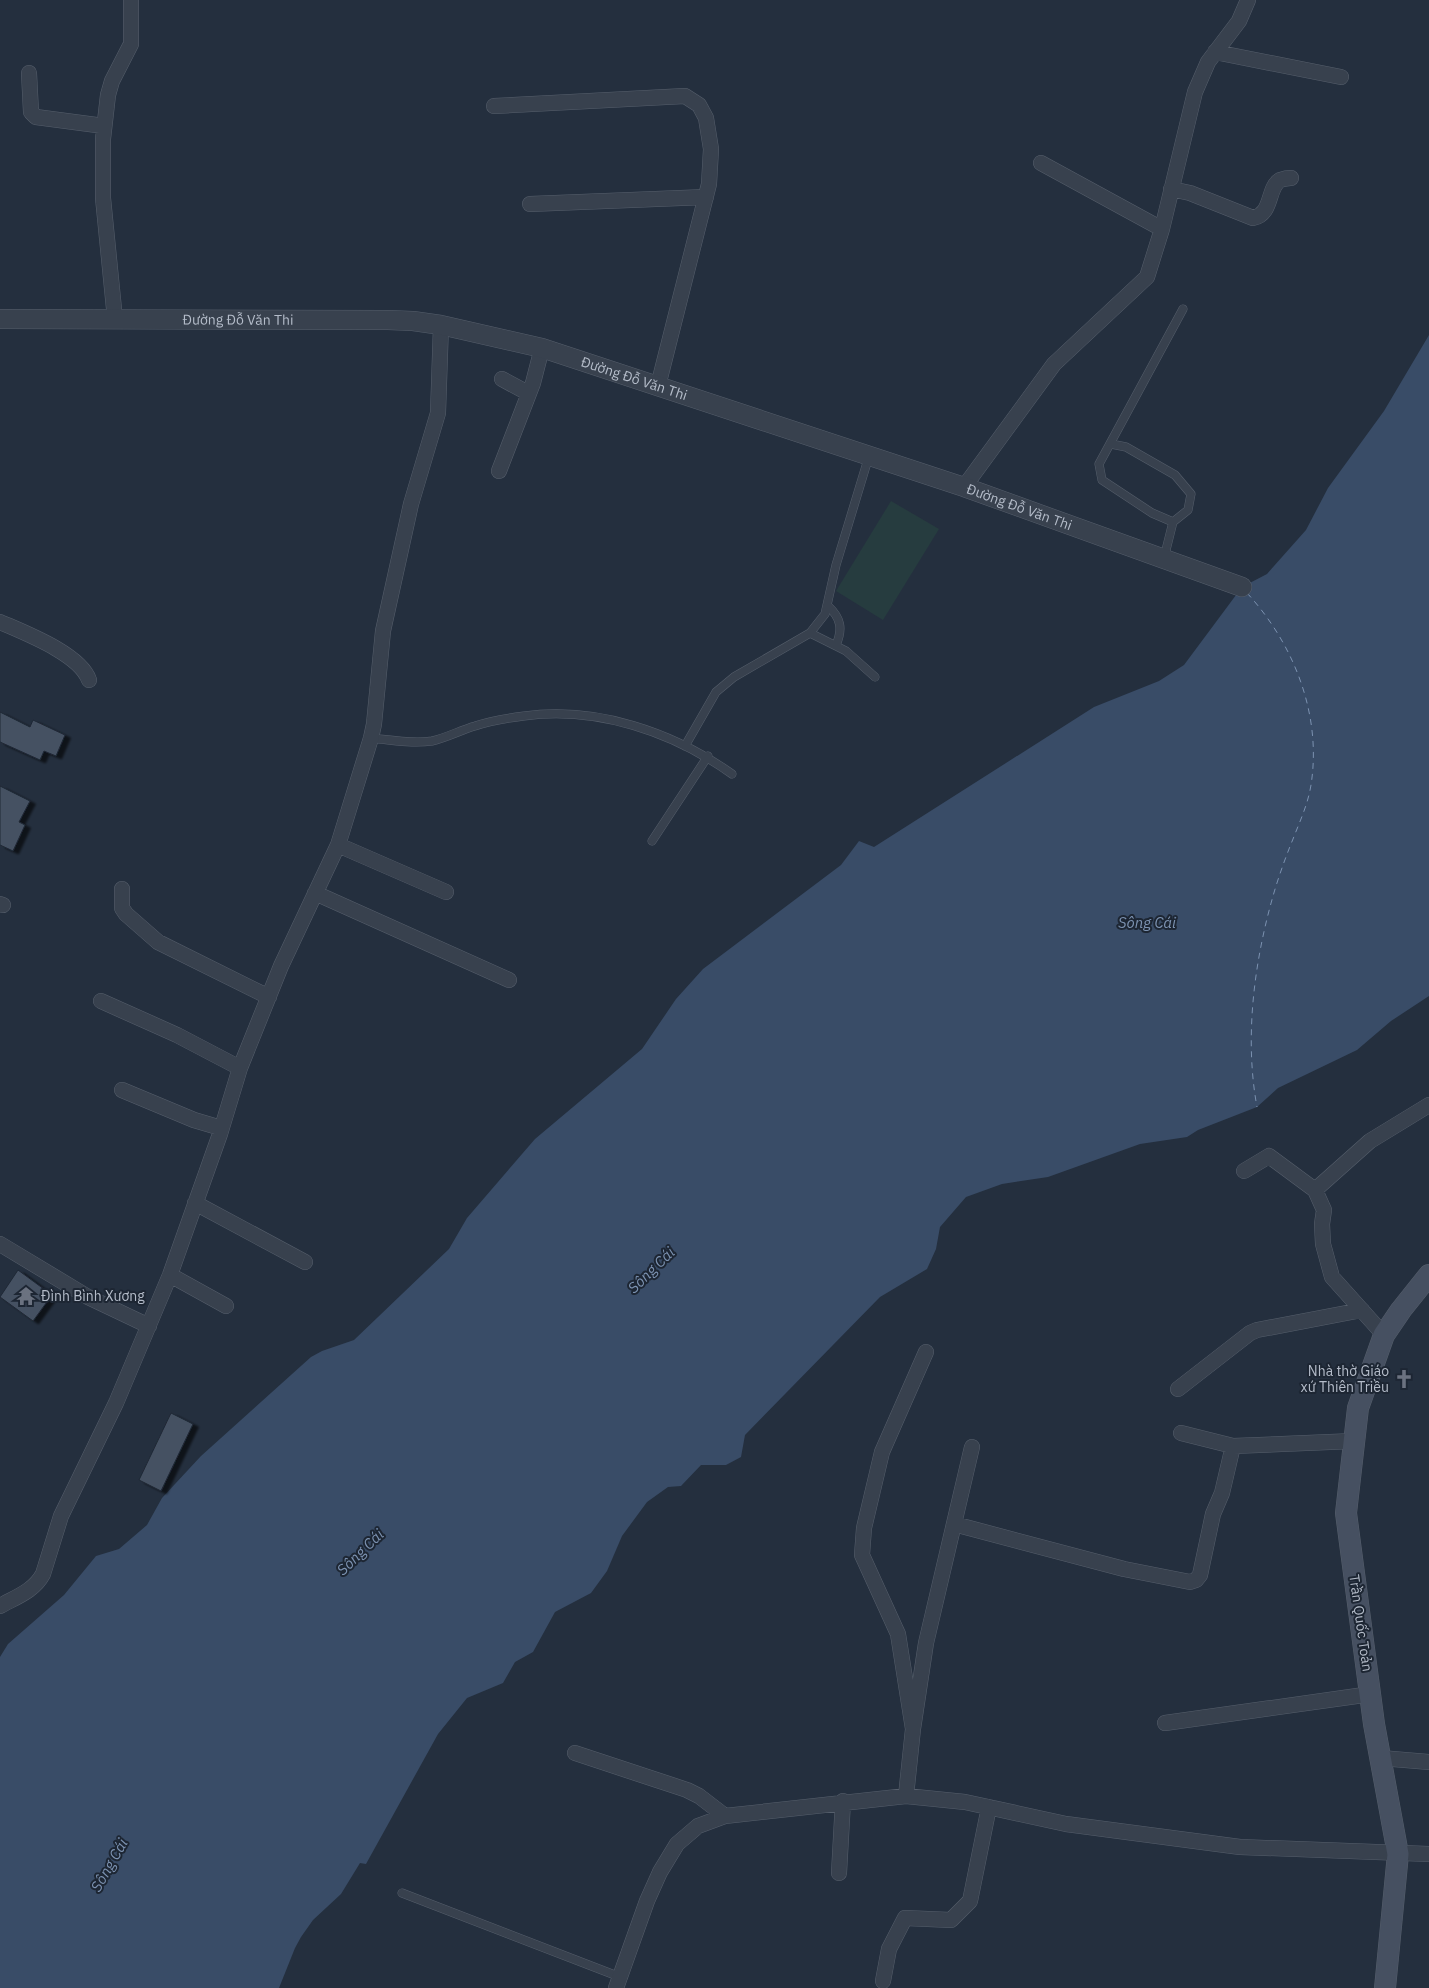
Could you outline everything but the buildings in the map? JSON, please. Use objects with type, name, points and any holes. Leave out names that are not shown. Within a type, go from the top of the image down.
[{"type":"main road","name":"Trần Quốc Toản","points":[[1385,1988],[1398,1854],[1370,1694],[1346,1513],[1358,1408],[1384,1335],[1429,1275]]},
{"type":"street","points":[[114,319],[103,198],[103,138],[108,95],[112,82],[131,44],[131,0]]},
{"type":"street","points":[[964,487],[1054,364],[1147,277],[1162,229],[1195,92],[1208,62],[1239,21],[1248,0]]},
{"type":"street","points":[[1215,52],[1341,77]]},
{"type":"street","points":[[29,73],[31,112],[36,116],[104,126]]},
{"type":"street","points":[[494,106],[685,96],[699,105],[706,118],[711,149],[709,184],[658,386]]},
{"type":"street","points":[[1040,163],[1162,229]]},
{"type":"street","points":[[1171,189],[1190,193],[1253,218],[1258,217],[1264,211],[1276,184],[1280,180],[1292,178]]},
{"type":"street","points":[[530,204],[706,197]]},
{"type":"street","name":"Đường Đỗ Văn Thi","points":[[0,319],[388,320],[441,325],[542,348],[964,487],[1242,587]]},
{"type":"street","points":[[0,1606],[39,1583],[43,1574],[62,1516],[116,1403],[170,1275],[222,1128],[240,1068],[268,997],[338,845],[371,738],[383,631],[411,504],[438,413],[441,325]]},
{"type":"street","points":[[499,471],[533,383],[542,348]]},
{"type":"street","points":[[502,379],[528,392]]},
{"type":"street","points":[[0,622],[28,634],[76,661],[86,672],[89,680]]},
{"type":"street","points":[[338,845],[446,892]]},
{"type":"street","points":[[122,889],[122,908],[126,914],[158,942],[268,997]]},
{"type":"street","points":[[315,893],[510,980]]},
{"type":"street","points":[[101,1001],[240,1068]]},
{"type":"street","points":[[122,1090],[194,1120],[222,1128]]},
{"type":"street","points":[[1315,1190],[1370,1141],[1429,1105]]},
{"type":"street","points":[[1244,1171],[1268,1156],[1315,1190],[1324,1210],[1322,1244],[1332,1277],[1384,1335]]},
{"type":"street","points":[[195,1203],[305,1262]]},
{"type":"street","points":[[0,1244],[88,1297],[149,1326]]},
{"type":"street","points":[[170,1275],[226,1306]]},
{"type":"street","points":[[1178,1389],[1250,1333],[1257,1330],[1362,1310]]},
{"type":"street","points":[[913,1729],[898,1634],[862,1555],[864,1528],[882,1452],[926,1352]]},
{"type":"street","points":[[1181,1433],[1233,1446],[1354,1441]]},
{"type":"street","points":[[954,1524],[1124,1569],[1190,1582],[1196,1580],[1200,1575],[1213,1514],[1222,1493],[1233,1446]]},
{"type":"street","points":[[906,1796],[913,1729],[926,1643],[972,1447]]},
{"type":"street","points":[[1165,1723],[1370,1694]]},
{"type":"street","points":[[575,1753],[687,1790],[700,1796],[725,1816]]},
{"type":"street","points":[[1381,1758],[1429,1762]]},
{"type":"street","points":[[618,1983],[647,1901],[660,1872],[677,1844],[698,1826],[725,1816],[843,1801],[906,1796],[965,1802],[1066,1824],[1240,1846],[1429,1854]]},
{"type":"street","points":[[839,1873],[843,1801]]},
{"type":"street","points":[[882,1981],[888,1949],[905,1918],[951,1920],[970,1901],[988,1807]]},
{"type":"lane","points":[[1173,522],[1152,513],[1102,480],[1099,464],[1184,309]]},
{"type":"lane","points":[[1111,444],[1126,447],[1174,475],[1192,494],[1188,510],[1173,522],[1164,558]]},
{"type":"lane","points":[[685,746],[716,692],[734,676],[810,633],[818,625],[828,606],[836,565],[869,455]]},
{"type":"lane","points":[[828,606],[836,613],[840,621],[841,628],[836,645]]},
{"type":"lane","points":[[810,633],[846,651],[875,677]]},
{"type":"lane","points":[[371,738],[418,742],[432,740],[477,725],[524,716],[585,715],[616,720],[654,733],[708,756],[732,774]]},
{"type":"lane","points":[[652,841],[708,756]]},
{"type":"lane","points":[[402,1893],[618,1983]]},
{"type":"green space","points":[[891,501],[939,529],[883,620],[836,591]]},
{"type":"water","name":"Sông Cái","points":[[1429,335],[1429,996],[1391,1021],[1357,1050],[1278,1088],[1257,1107],[1198,1130],[1187,1137],[1140,1144],[1048,1177],[1002,1184],[966,1197],[940,1227],[936,1249],[927,1269],[880,1297],[745,1435],[741,1457],[726,1465],[701,1465],[681,1486],[668,1487],[647,1502],[622,1536],[607,1571],[591,1593],[555,1612],[533,1652],[515,1662],[503,1683],[467,1698],[438,1734],[366,1864],[360,1863],[341,1894],[313,1920],[301,1937],[279,1988],[0,1988],[0,1657],[8,1644],[64,1595],[96,1556],[119,1549],[147,1525],[162,1498],[201,1456],[311,1357],[322,1351],[354,1340],[449,1249],[467,1218],[535,1139],[642,1049],[676,999],[703,969],[841,865],[859,841],[874,847],[1094,707],[1159,681],[1184,665],[1242,587],[1267,574],[1306,530],[1328,488],[1384,411]]},
{"type":"ferry route","points":[[1247,593],[1264,613],[1278,635],[1291,658],[1301,682],[1308,707],[1313,759],[1308,799],[1283,864],[1259,956],[1251,1032],[1253,1082],[1257,1107]]},
{"type":"place","name":"Đình Bình Xương","points":[[26,1296]]},
{"type":"place","name":"Nhà thờ Giáo xứ Thiên Triều","points":[[1404,1379]]}]
